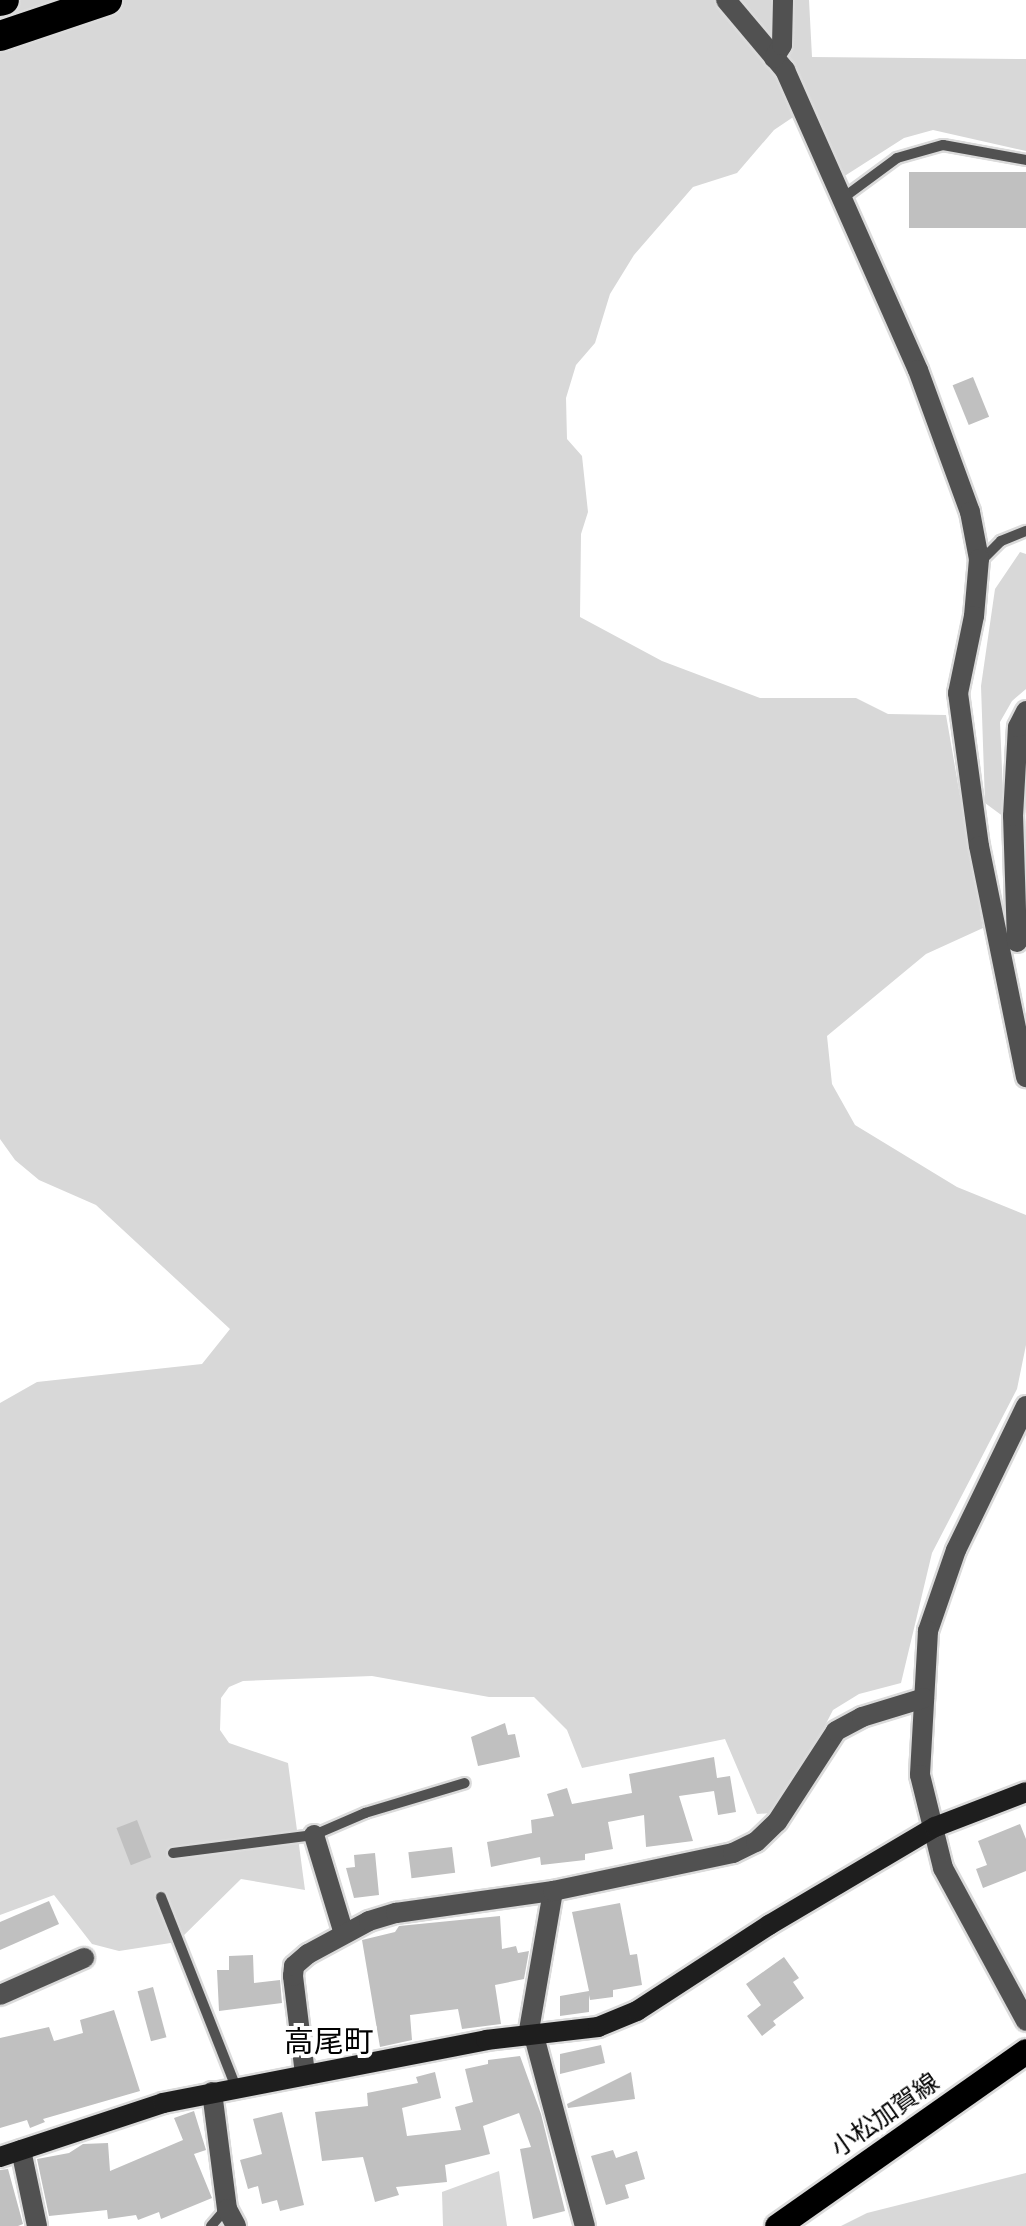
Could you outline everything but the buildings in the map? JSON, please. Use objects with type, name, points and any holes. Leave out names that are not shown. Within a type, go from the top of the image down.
[{"type":"highway","points":[[0,36],[107,0]]},
{"type":"main road","name":"小松加賀線","points":[[777,2226],[1026,2051]]},
{"type":"street","points":[[726,0],[785,70],[918,370],[970,512],[978,563],[974,616],[958,693],[979,846],[1026,1077]]},
{"type":"street","points":[[774,58],[782,45],[783,0]]},
{"type":"street","points":[[1017,942],[1013,816],[1018,728],[1026,711]]},
{"type":"street","points":[[1026,1406],[994,1464],[944,1582],[928,1631],[920,1775],[935,1826],[937,1848],[952,1887],[1026,2020]]},
{"type":"street","points":[[305,2074],[294,1966],[344,1934],[396,1913],[552,1892],[733,1854],[756,1842],[777,1822],[836,1731],[862,1716],[924,1698]]},
{"type":"street","points":[[0,2157],[163,2103],[212,2092],[486,2040],[598,2027],[637,2011],[769,1925],[935,1826],[1026,1792]]},
{"type":"street","points":[[314,1835],[344,1934]]},
{"type":"street","points":[[552,1892],[531,2036],[586,2226]]},
{"type":"street","points":[[0,1995],[84,1958]]},
{"type":"street","points":[[212,2092],[232,2217]]},
{"type":"street","points":[[21,2150],[36,2226]]},
{"type":"lane","points":[[843,198],[896,158],[943,145],[1026,160]]},
{"type":"lane","points":[[978,563],[1001,541],[1026,530]]},
{"type":"lane","points":[[173,1853],[314,1835],[365,1814],[464,1783]]},
{"type":"lane","points":[[160,1897],[236,2088]]},
{"type":"lane","points":[[211,2226],[232,2217]]},
{"type":"shaded area","points":[[0,0],[809,0],[812,57],[1026,59],[1026,151],[933,130],[904,138],[843,177],[811,105],[774,130],[737,173],[693,187],[634,255],[610,294],[595,343],[576,365],[566,398],[567,439],[582,456],[588,512],[581,534],[580,617],[662,661],[760,698],[856,698],[888,714],[946,715],[983,928],[926,954],[827,1036],[832,1084],[855,1125],[957,1187],[1026,1215],[1026,1345],[1017,1389],[932,1553],[901,1683],[859,1694],[833,1710],[785,1803],[773,1813],[757,1814],[725,1739],[582,1768],[567,1730],[534,1697],[489,1697],[372,1676],[243,1681],[229,1687],[221,1698],[220,1730],[229,1743],[288,1763],[305,1890],[241,1879],[177,1942],[119,1951],[92,1944],[54,1895],[0,1915],[0,1403],[37,1382],[202,1364],[230,1329],[96,1205],[39,1180],[15,1160],[0,1139]]},
{"type":"shaded area","points":[[1020,552],[1026,554],[1026,689],[1012,701],[1000,722],[1004,817],[985,803],[981,686],[995,589]]},
{"type":"shaded area","points":[[499,2171],[507,2226],[443,2226],[442,2192]]},
{"type":"shaded area","points":[[1026,2173],[1026,2226],[841,2226],[867,2213]]},
{"type":"district","name":"高尾町","points":[[329,2041]]}]
